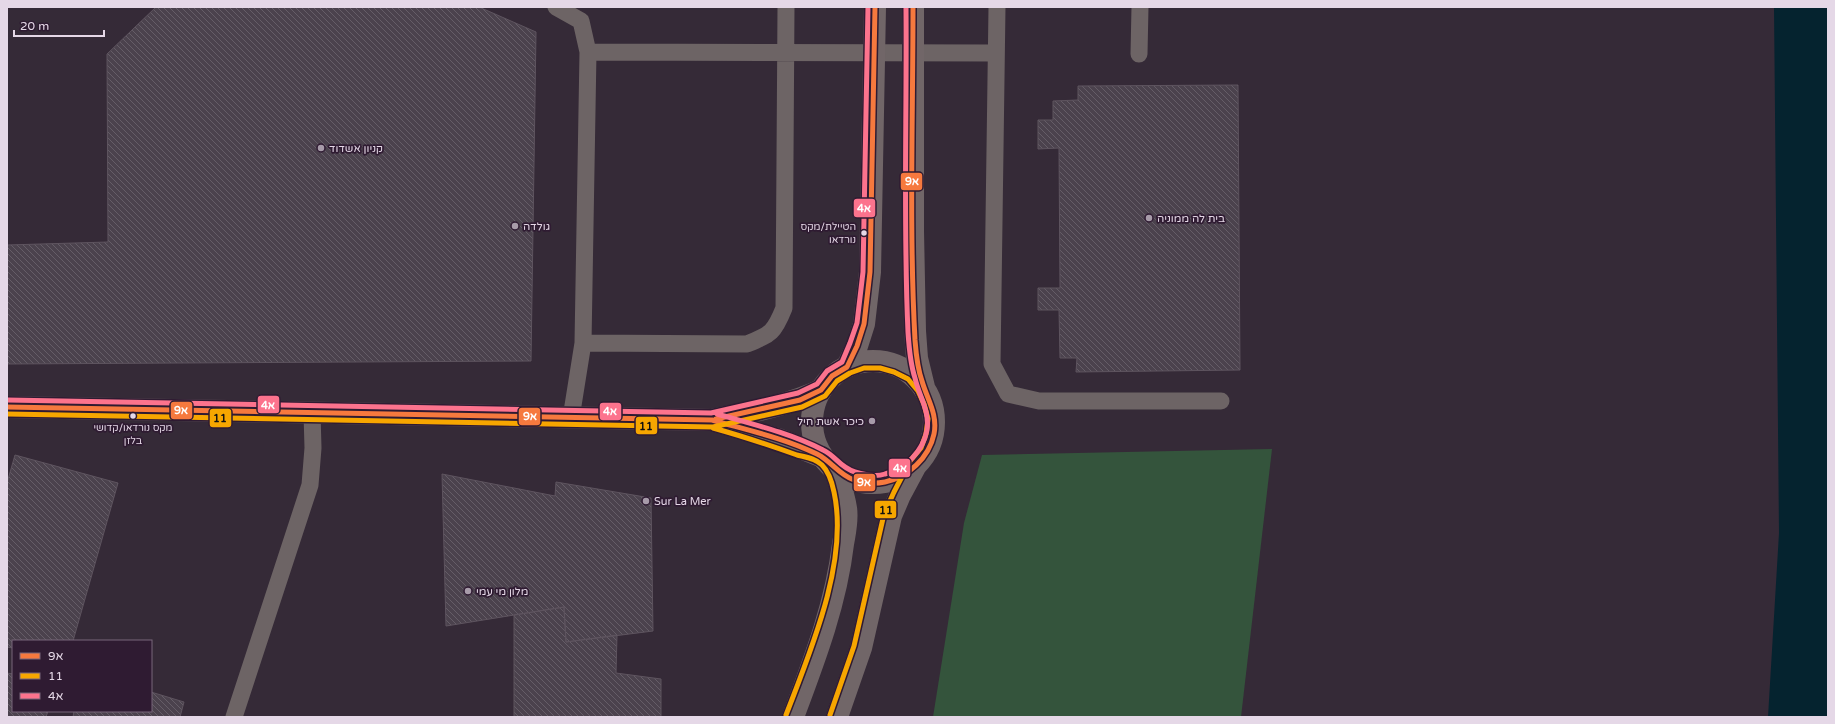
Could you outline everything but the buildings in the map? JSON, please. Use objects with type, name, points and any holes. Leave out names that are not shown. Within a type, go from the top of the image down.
[{"type":"main road","points":[[847,367],[857,346],[864,324],[870,272],[875,7]]},
{"type":"main road","points":[[838,717],[861,648],[891,516],[900,495],[916,466],[927,452],[935,419],[932,402],[924,387],[917,358],[915,331],[913,231],[913,7]]},
{"type":"main road","points":[[793,717],[828,619],[841,563],[846,521],[846,508],[842,489],[829,463],[815,441],[812,424],[814,406],[821,390],[832,376],[847,367],[863,361],[881,361],[897,366],[912,374],[924,387]]},
{"type":"main road","points":[[829,463],[850,478],[867,483],[885,482],[902,476],[916,466]]},
{"type":"street","points":[[7,407],[712,420],[800,400],[821,390]]},
{"type":"street","points":[[712,420],[778,439],[829,463]]},
{"type":"lane","points":[[556,7],[582,21],[588,52],[583,343],[571,418]]},
{"type":"lane","points":[[583,343],[747,344],[768,335],[777,326],[784,308],[786,7]]},
{"type":"lane","points":[[996,7],[992,364],[1008,394],[1039,401],[1221,401]]},
{"type":"lane","points":[[1139,54],[1140,7]]},
{"type":"lane","points":[[588,52],[995,53]]},
{"type":"lane","points":[[234,717],[310,485],[313,448],[312,413]]},
{"type":"green space","points":[[1272,449],[1241,717],[933,717],[964,523],[982,455]]},
{"type":"water","points":[[1774,7],[1828,7],[1828,717],[1768,717],[1779,533]]},
{"type":"transit line","name":"4א","points":[[7,400],[711,413],[798,393],[817,384],[827,371],[842,362],[857,323],[863,272],[868,7]]},
{"type":"transit line","name":"9א","points":[[716,419],[800,400],[821,390],[832,376],[847,367],[857,346],[864,324],[870,272],[875,7]]},
{"type":"transit line","name":"4א","points":[[717,414],[771,429],[810,444],[827,452],[850,470],[867,475],[882,475],[893,472],[912,458],[922,445],[928,423],[924,404],[913,372],[908,332],[905,210],[906,7]]},
{"type":"transit line","name":"9א","points":[[7,407],[712,420],[792,443],[804,448],[822,457],[844,475],[854,480],[873,483],[885,482],[902,476],[916,465],[927,451],[931,443],[935,427],[935,420],[919,371],[915,340],[912,257],[913,7]]},
{"type":"transit line","name":"11","points":[[7,414],[713,427],[802,407],[825,396],[837,381],[850,373],[864,368],[880,368],[894,372],[908,379],[918,391],[924,404],[928,419],[926,434],[921,448],[910,461],[884,514],[854,646],[830,715]]},
{"type":"transit line","name":"11","points":[[713,428],[816,461],[827,471],[834,492],[837,519],[836,547],[832,576],[816,634],[786,715]]},
{"type":"place","name":"קניון אשדוד","points":[[321,148]]},
{"type":"place","name":"בית לה ממוניה","points":[[1149,218]]},
{"type":"place","name":"גולדה","points":[[515,226]]},
{"type":"place","name":"הטיילת/מקס נורדאו","points":[[864,233]]},
{"type":"place","name":"מקס נורדאו/קדושי בלזן","points":[[133,416]]},
{"type":"place","name":"כיכר אשת חיל","points":[[872,421]]},
{"type":"place","name":"Sur La Mer","points":[[646,501]]},
{"type":"place","name":"מלון מי עמי","points":[[468,591]]}]
